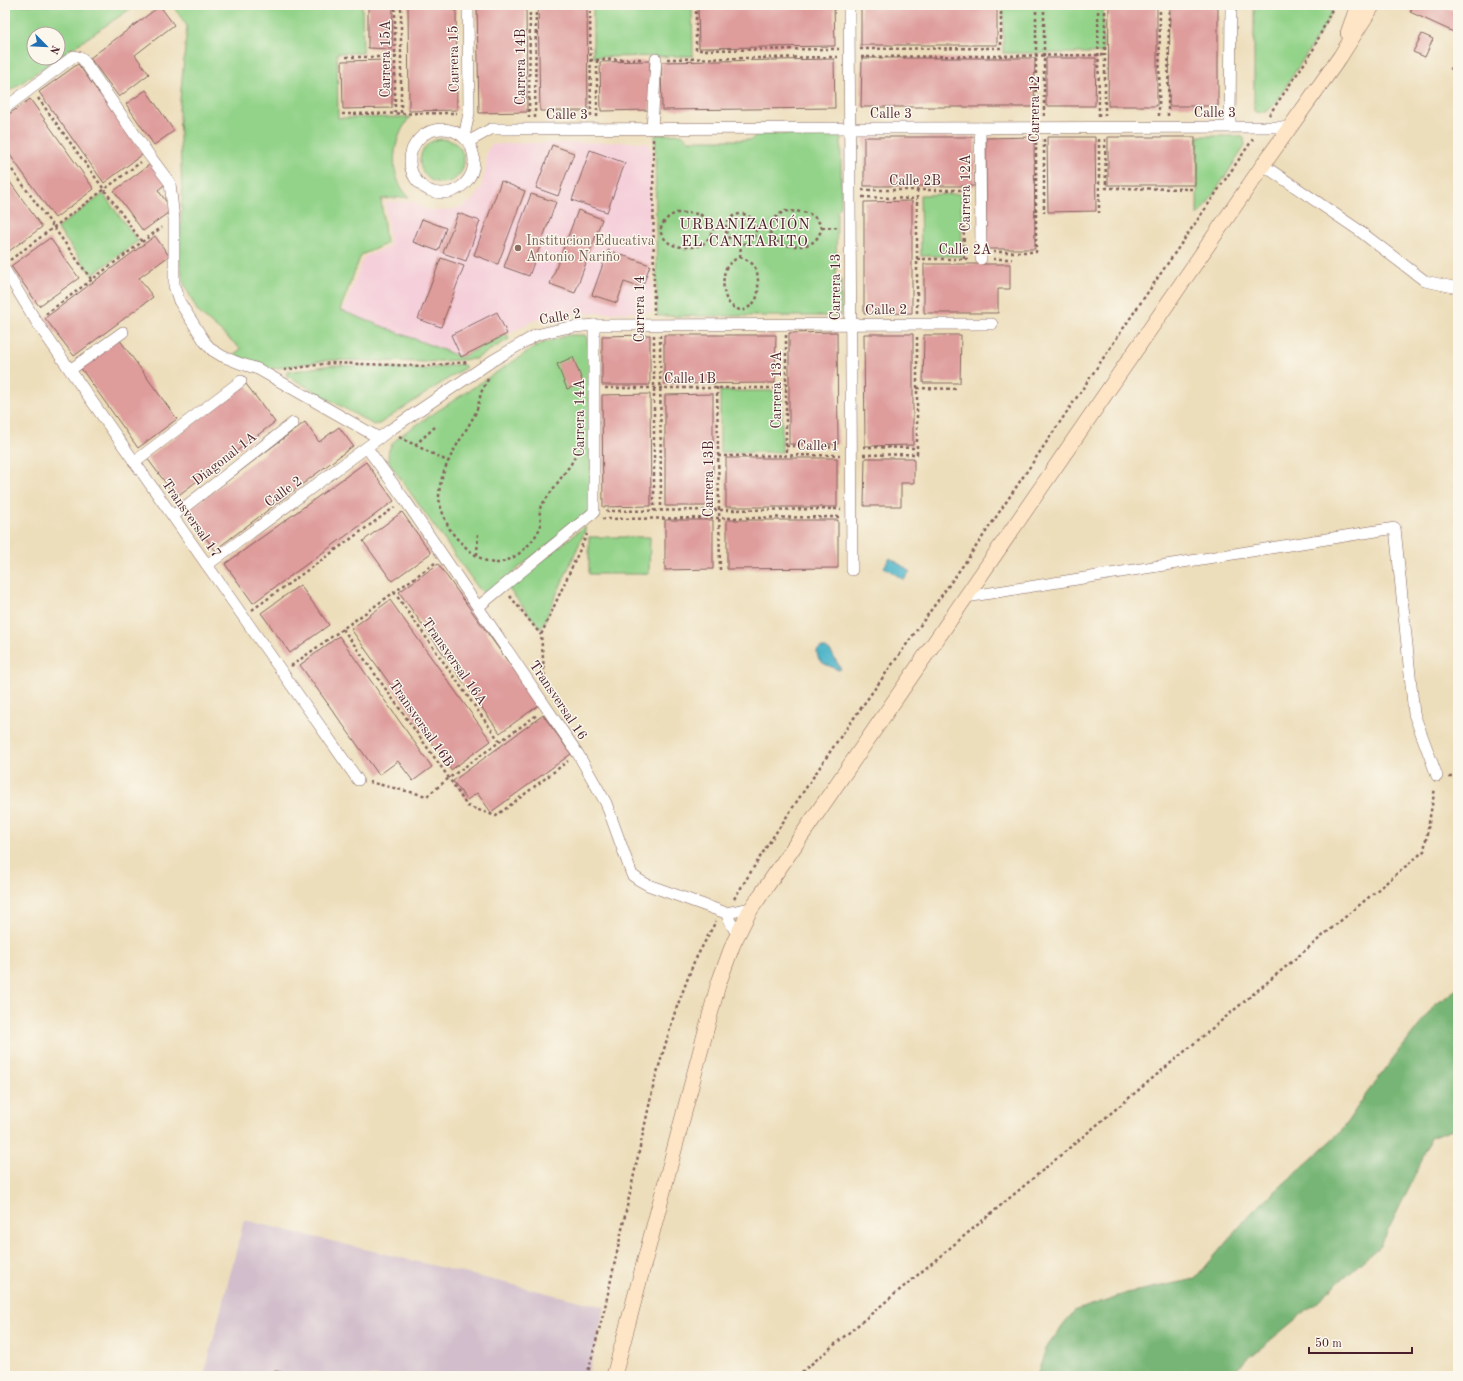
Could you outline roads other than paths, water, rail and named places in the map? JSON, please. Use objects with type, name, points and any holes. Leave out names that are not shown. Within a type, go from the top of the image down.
[{"type":"main road","points":[[1340,57],[1358,5]]},
{"type":"main road","points":[[614,1376],[715,998],[733,944],[752,908],[1263,165],[1340,57],[1373,5]]},
{"type":"street","name":"Carrera 15","points":[[466,139],[469,113],[468,5]]},
{"type":"street","name":"Carrera 13","points":[[849,5],[852,570]]},
{"type":"street","points":[[1230,127],[1231,5]]},
{"type":"street","points":[[5,108],[32,90],[74,56],[80,57],[84,60],[170,183],[174,219],[174,286],[179,301],[205,342],[212,350],[222,356],[258,369],[379,438]]},
{"type":"street","points":[[652,128],[656,59]]},
{"type":"street","points":[[453,131],[469,113]]},
{"type":"street","name":"Calle 3","points":[[466,139],[491,129],[1291,127]]},
{"type":"street","name":"Carrera 12A","points":[[980,128],[980,256]]},
{"type":"street","points":[[440,129],[453,131],[466,139],[473,153],[474,166],[470,178],[466,183],[450,193],[438,194],[426,190],[417,181],[411,170],[410,164],[412,151],[418,140],[434,130],[440,129]]},
{"type":"street","points":[[473,153],[491,129]]},
{"type":"street","points":[[1263,165],[1357,228],[1425,281],[1458,288]]},
{"type":"street","name":"Transversal 17","points":[[5,270],[36,321],[358,780]]},
{"type":"street","name":"Calle 2","points":[[207,565],[392,428],[481,369],[536,335],[565,328],[594,325],[992,324]]},
{"type":"street","name":"Carrera 14A","points":[[478,607],[594,512],[594,325]]},
{"type":"street","points":[[70,370],[123,332]]},
{"type":"street","points":[[134,462],[241,381]]},
{"type":"street","name":"Diagonal 1A","points":[[172,516],[293,423]]},
{"type":"street","name":"Transversal 16","points":[[366,448],[405,500],[578,754],[606,803],[632,875],[648,884],[726,913]]},
{"type":"street","points":[[966,597],[1395,528],[1414,714],[1437,776]]},
{"type":"street","points":[[738,935],[726,913],[752,908]]},
{"type":"lane","points":[[275,1376],[276,1374],[284,1376]]},
{"type":"water","points":[[890,558],[910,571],[904,580],[884,567]]},
{"type":"water","points":[[820,648],[826,648],[831,652],[841,669],[838,670],[821,662],[817,656],[817,651]]},
{"type":"place","name":"Institucion Educativa Antonio Nariño","points":[[518,248]]},
{"type":"district","name":"URBANIZACIÓN EL CANTARITO","points":[[745,232]]}]
